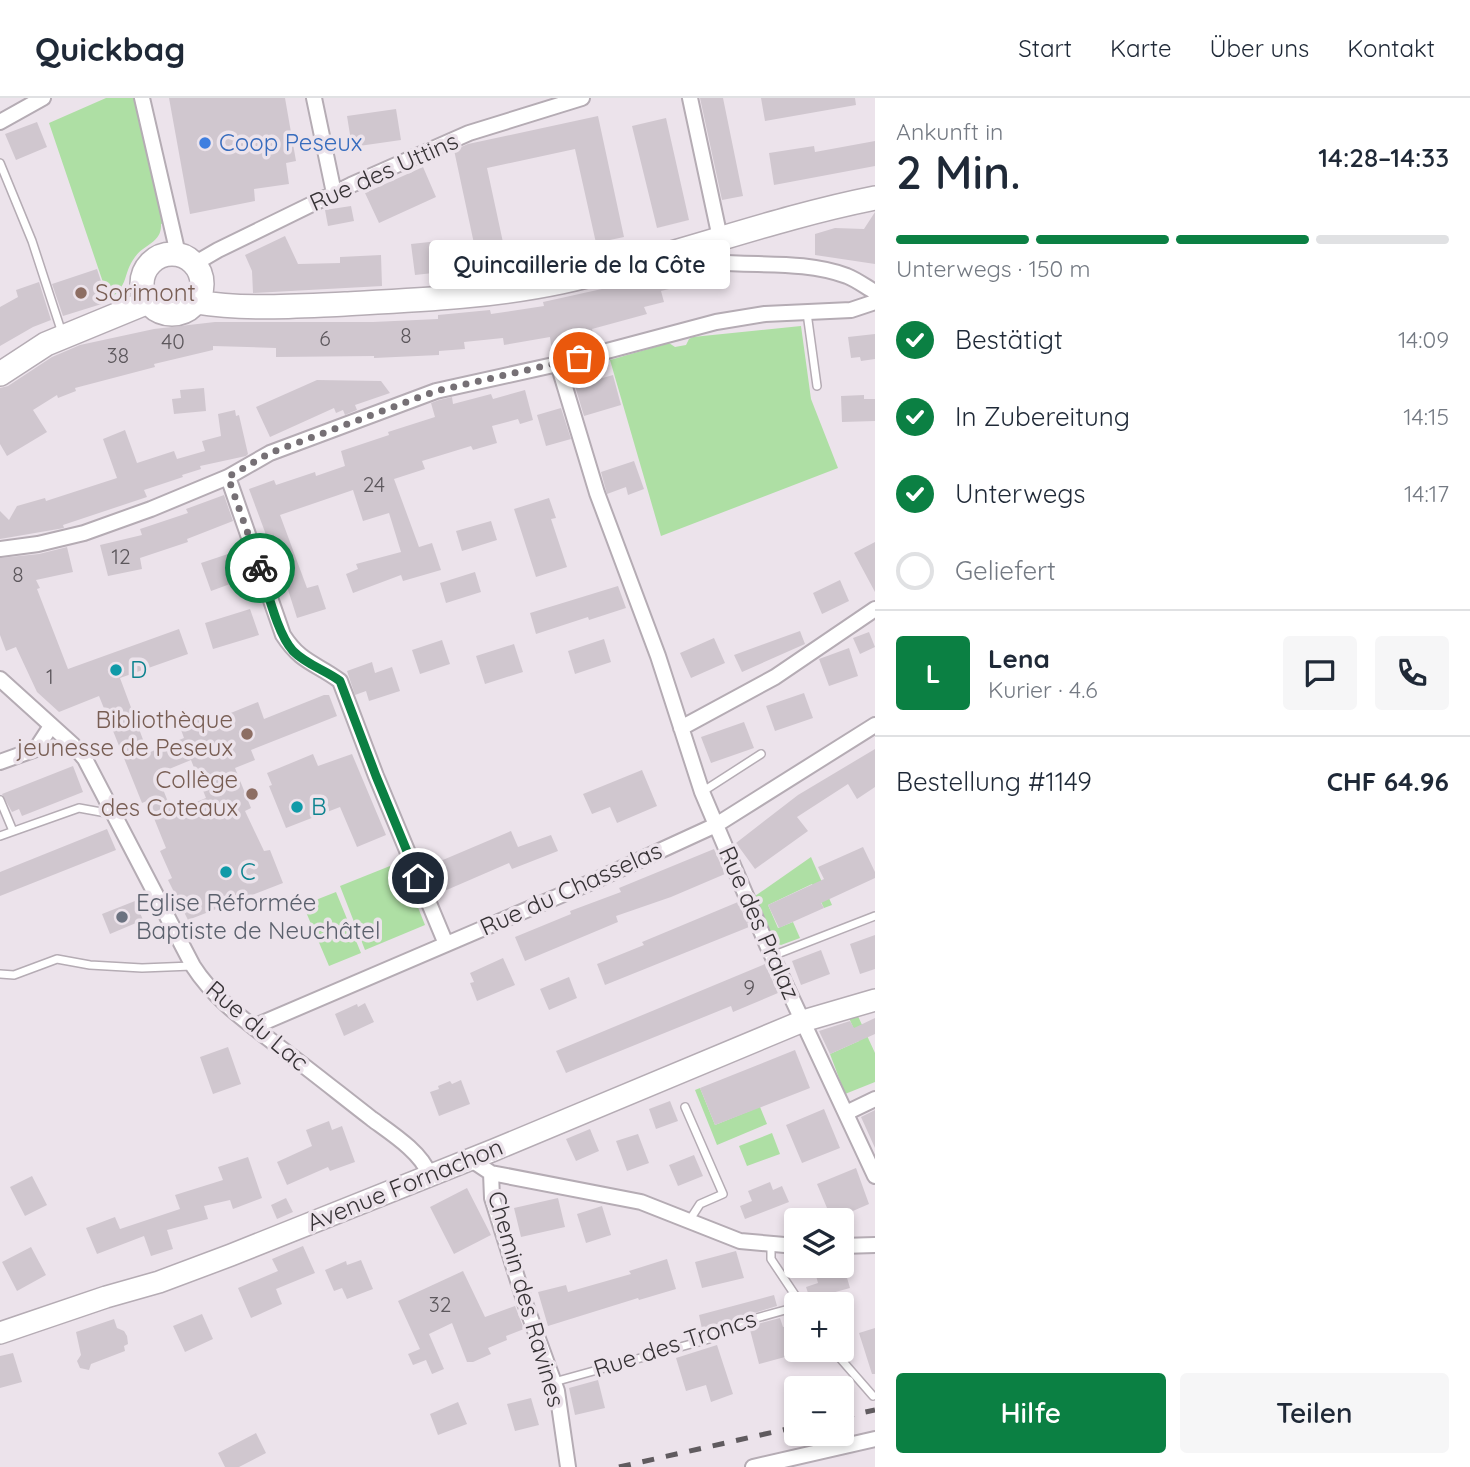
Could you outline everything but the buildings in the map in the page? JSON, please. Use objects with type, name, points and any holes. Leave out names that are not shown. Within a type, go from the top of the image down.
[{"type":"main road","points":[[196,302],[258,308],[475,296],[565,281],[829,208],[875,198]]},
{"type":"main road","points":[[163,255],[186,259],[200,273],[201,293],[196,302],[181,313],[172,314],[154,309],[141,284],[147,266],[163,255]]},
{"type":"main road","points":[[0,374],[36,350],[148,302]]},
{"type":"street","points":[[0,122],[43,98]]},
{"type":"street","points":[[142,98],[173,225],[186,259]]},
{"type":"street","points":[[314,98],[334,193]]},
{"type":"street","name":"Rue des Uttins","points":[[186,259],[218,250],[334,193],[469,133],[582,98]]},
{"type":"street","points":[[690,98],[720,239]]},
{"type":"street","points":[[670,253],[691,260],[793,265],[826,271],[848,276],[875,292]]},
{"type":"street","points":[[0,549],[38,544],[84,533],[151,509],[228,477],[270,453],[436,391],[558,364],[716,322],[765,314],[851,310],[875,302]]},
{"type":"street","name":"Rue des Pralaz","points":[[558,364],[597,493],[658,656],[702,792],[772,956],[875,1176]]},
{"type":"street","points":[[228,477],[283,635],[293,650],[313,667],[327,671],[340,681],[376,776],[446,944]]},
{"type":"street","points":[[681,729],[775,677],[875,609]]},
{"type":"street","name":"Rue du Lac","points":[[0,679],[85,758],[112,814],[193,966],[207,987],[253,1027],[390,1133],[415,1155],[429,1174]]},
{"type":"street","name":"Rue du Chasselas","points":[[253,1027],[594,881],[716,825],[875,725]]},
{"type":"street","points":[[0,762],[36,749],[51,726]]},
{"type":"street","name":"Avenue Fornachon","points":[[0,1333],[159,1282],[470,1159],[803,1021],[875,1000]]},
{"type":"street","points":[[846,1113],[875,1099]]},
{"type":"street","points":[[470,1159],[491,1173],[616,1195],[641,1202],[740,1241],[784,1245]]},
{"type":"street","name":"Chemin des Ravines","points":[[491,1173],[492,1198],[525,1303],[557,1391],[568,1467]]},
{"type":"street","points":[[854,1246],[875,1245]]},
{"type":"street","points":[[753,1467],[875,1439]]},
{"type":"lane","points":[[0,163],[32,241],[63,337]]},
{"type":"lane","points":[[807,313],[817,386]]},
{"type":"lane","points":[[702,792],[761,754]]},
{"type":"lane","points":[[0,800],[13,831]]},
{"type":"lane","points":[[0,835],[79,808],[112,814]]},
{"type":"lane","points":[[772,956],[875,916]]},
{"type":"lane","points":[[0,974],[13,975],[57,959],[90,965],[142,968],[193,966]]},
{"type":"lane","points":[[685,1107],[723,1194],[700,1204],[689,1221]]},
{"type":"lane","points":[[771,1244],[771,1259],[793,1292]]},
{"type":"lane","name":"Rue des Troncs","points":[[554,1382],[709,1339],[717,1329],[784,1310]]},
{"type":"lane","points":[[843,1362],[873,1396]]},
{"type":"green space","points":[[106,98],[134,98],[165,223],[161,224],[156,239],[135,257],[120,289],[109,300],[49,123]]},
{"type":"green space","points":[[801,326],[811,399],[838,468],[661,536],[610,360],[669,343],[675,347],[686,345],[693,337]]},
{"type":"green space","points":[[811,857],[832,905],[824,908],[812,884],[768,905],[778,928],[793,922],[800,938],[781,945],[775,943],[755,896]]},
{"type":"green space","points":[[400,862],[425,925],[365,950],[340,886]]},
{"type":"green space","points":[[336,892],[361,953],[329,966],[303,905]]},
{"type":"green space","points":[[857,1014],[875,1053],[875,1082],[845,1094],[830,1054],[859,1041],[849,1018]]},
{"type":"green space","points":[[745,1070],[767,1124],[717,1145],[695,1090],[700,1088],[715,1125],[752,1110]]},
{"type":"green space","points":[[772,1133],[780,1154],[747,1166],[739,1146]]},
{"type":"railway","points":[[854,1414],[875,1410]]},
{"type":"railway","points":[[619,1467],[784,1430]]},
{"type":"way so far","points":[[260,568],[228,477],[270,453],[436,391],[579,358]]},
{"type":"place","name":"Coop Peseux","points":[[205,143]]},
{"type":"place","name":"Sorimont","points":[[81,293]]},
{"type":"place","name":"Quincaillerie de la Côte","points":[[579,358]]},
{"type":"place","name":"D","points":[[116,670]]},
{"type":"place","name":"Bibliothèque jeunesse de Peseux","points":[[247,734]]},
{"type":"place","name":"Collège des Coteaux","points":[[252,794]]},
{"type":"place","name":"B","points":[[297,807]]},
{"type":"place","name":"C","points":[[226,872]]},
{"type":"place","name":"Eglise Réformée Baptiste de Neuchâtel","points":[[122,917]]},
{"type":"route","points":[[260,568],[283,635],[293,650],[313,667],[327,671],[340,681],[418,878]]}]
